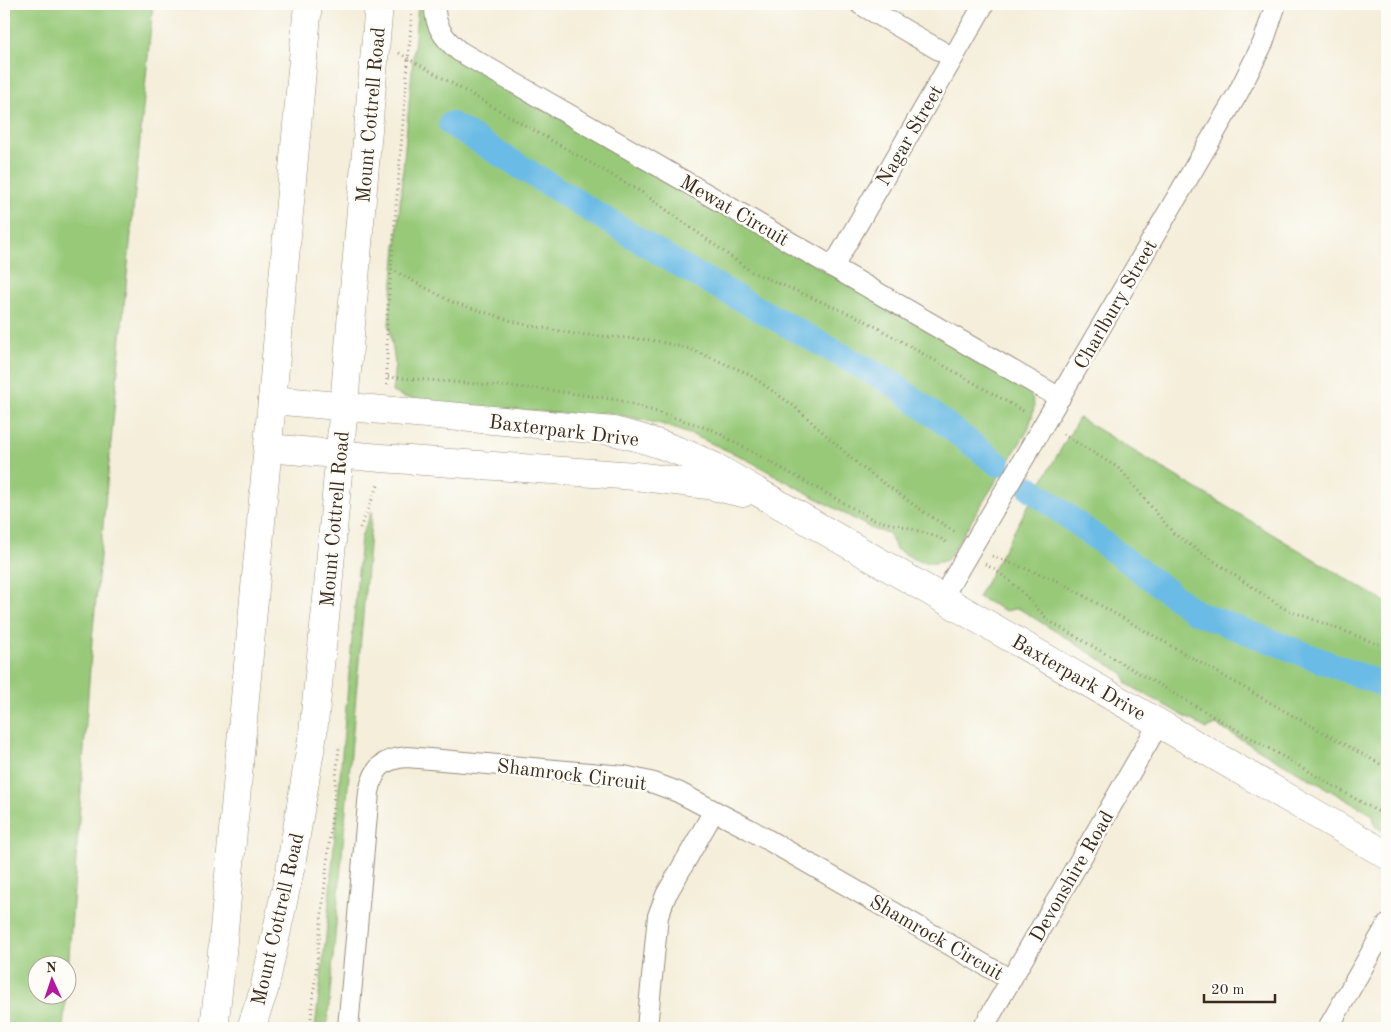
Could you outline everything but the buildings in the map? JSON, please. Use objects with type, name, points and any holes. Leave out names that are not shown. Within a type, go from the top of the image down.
[{"type":"street","name":"Mount Cottrell Road","points":[[214,1028],[308,4]]},
{"type":"street","name":"Mount Cottrell Road","points":[[251,1028],[264,990],[291,865],[314,733],[379,4]]},
{"type":"street","name":"Mewat Circuit","points":[[435,4],[436,22],[440,31],[449,43],[459,51],[1060,398]]},
{"type":"street","points":[[860,4],[953,58]]},
{"type":"street","name":"Nagar Street","points":[[833,267],[984,4]]},
{"type":"street","name":"Charlbury Street","points":[[942,598],[1238,93],[1263,42],[1276,4]]},
{"type":"street","name":"Baxterpark Drive","points":[[272,400],[613,431],[687,453],[713,466],[1387,855]]},
{"type":"street","name":"Baxterpark Drive","points":[[268,448],[635,476],[708,485],[771,500]]},
{"type":"street","name":"Devonshire Road","points":[[984,1028],[1159,723]]},
{"type":"street","name":"Shamrock Circuit","points":[[348,1028],[369,792],[372,778],[381,766],[394,758],[408,757],[624,776],[654,783],[678,792],[749,829],[1011,980]]},
{"type":"street","points":[[647,1028],[658,916],[666,895],[714,811]]},
{"type":"street","points":[[1328,1028],[1387,925]]},
{"type":"path","points":[[385,410],[388,377],[387,319],[412,4]]},
{"type":"path","points":[[376,40],[642,193],[752,272],[864,320],[1077,442],[1120,469],[1174,534],[1283,608],[1387,646]]},
{"type":"path","points":[[391,269],[452,302],[522,324],[575,334],[652,340],[690,349],[747,373],[794,406],[860,466],[924,512],[993,556],[1058,581],[1290,714],[1387,767]]},
{"type":"path","points":[[357,536],[380,482],[381,458]]},
{"type":"path","points":[[310,1028],[340,739]]},
{"type":"green space","points":[[4,4],[153,4],[92,640],[69,954],[28,954],[28,1004],[65,1004],[63,1028],[4,1028]]},
{"type":"green space","points":[[418,4],[420,4],[433,40],[450,55],[1017,382],[1024,388],[1034,403],[1028,430],[947,560],[931,563],[920,562],[896,549],[889,533],[874,530],[744,458],[695,436],[661,424],[605,412],[591,416],[434,403],[404,397],[392,392],[395,363],[389,325]]},
{"type":"green space","points":[[1079,418],[1387,603],[1387,833],[1375,826],[1373,815],[1216,725],[1207,729],[1127,684],[1124,674],[1018,608],[1006,611],[978,597]]},
{"type":"green space","points":[[372,511],[327,1028],[315,1028],[326,936],[361,537]]},
{"type":"waterway","points":[[451,124],[681,266],[893,384],[998,464]]},
{"type":"waterway","points":[[1030,488],[1195,612],[1387,686]]}]
